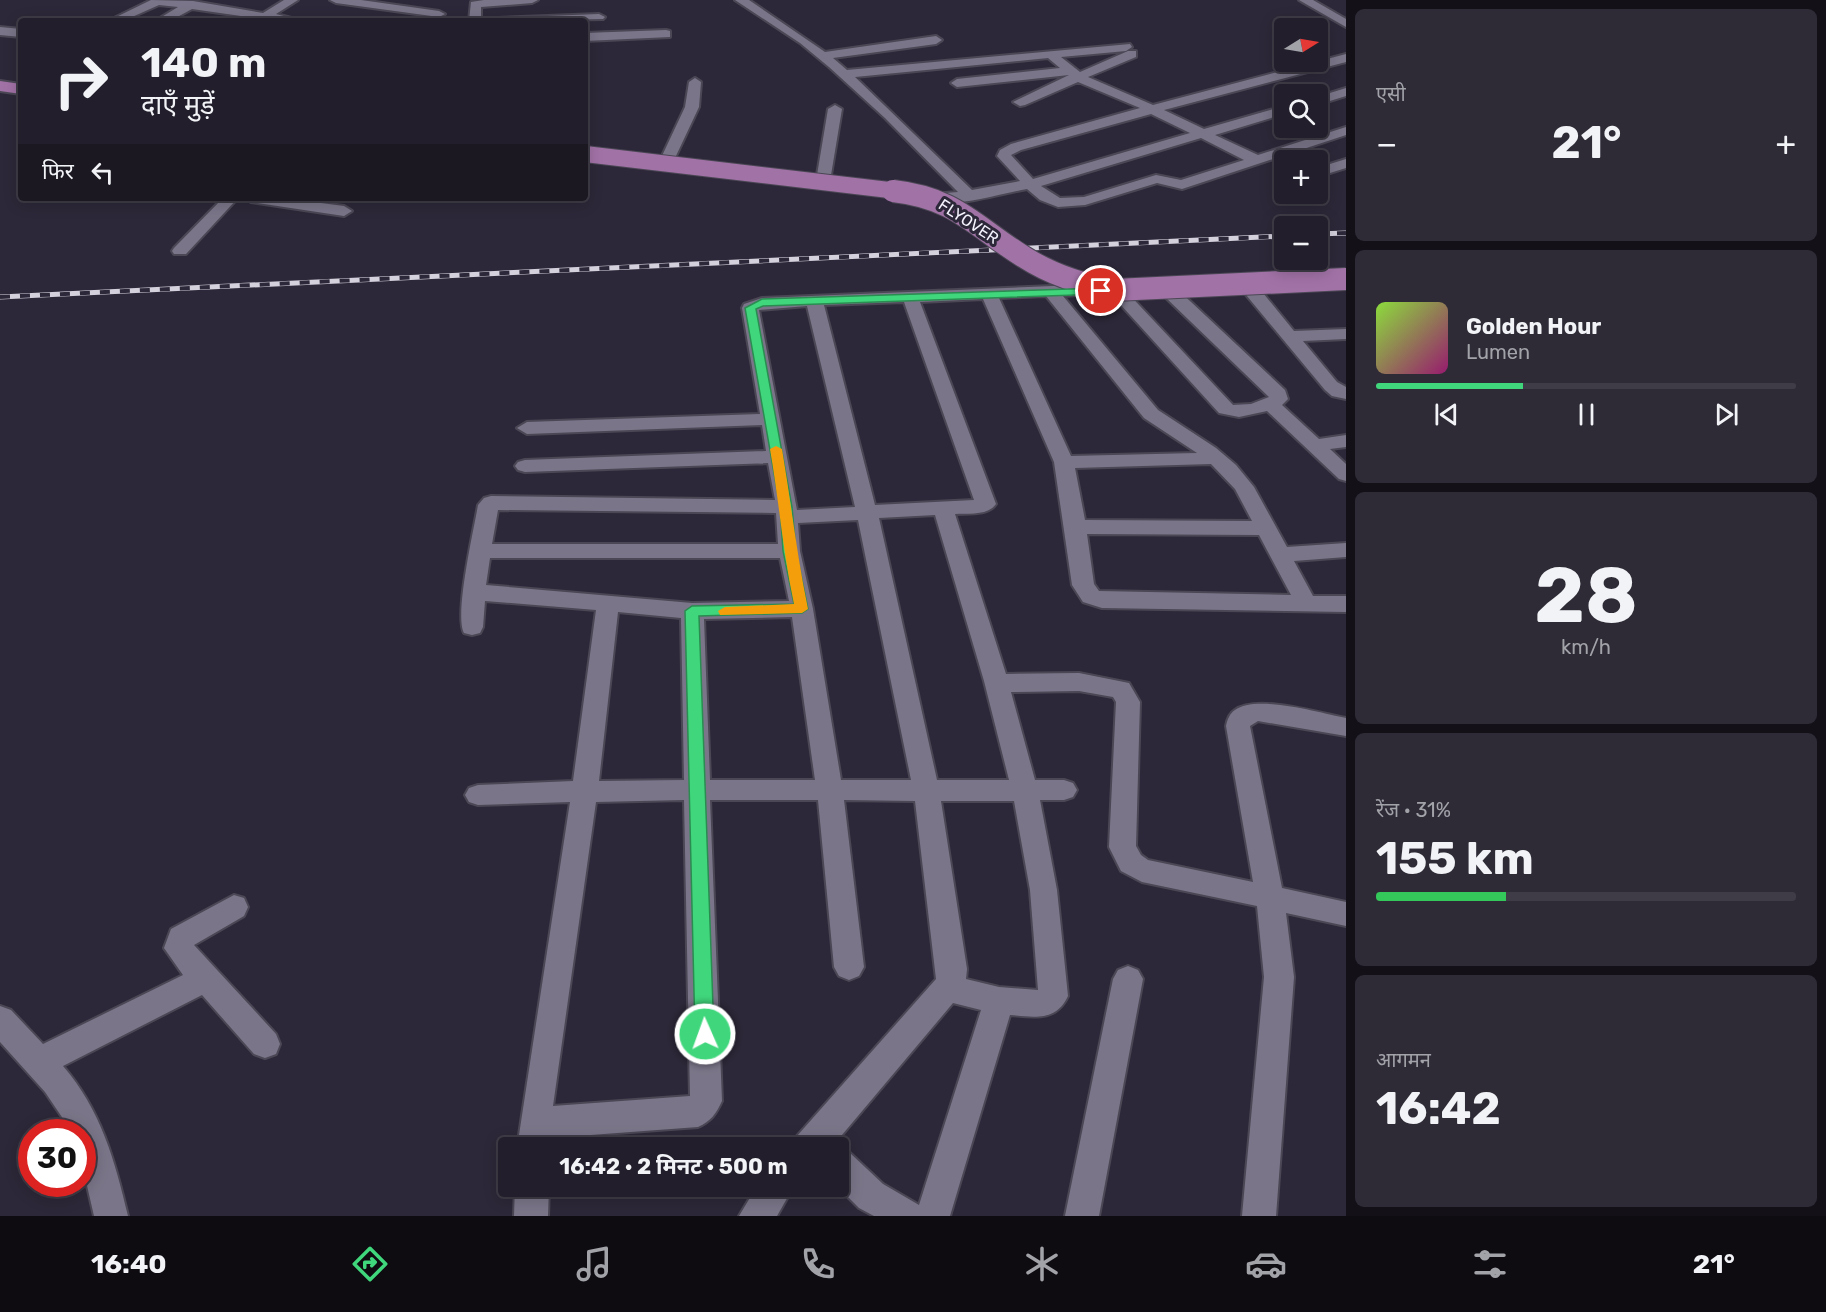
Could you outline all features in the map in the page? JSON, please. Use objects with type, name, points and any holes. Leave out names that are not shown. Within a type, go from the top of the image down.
[{"type":"main road","points":[[0,80],[18,82]]},
{"type":"main road","points":[[0,86],[18,89]]},
{"type":"main road","name":"FLYOVER","points":[[588,154],[921,194],[942,200],[1032,262],[1064,277],[1101,288],[1115,290],[1346,281]]},
{"type":"street","points":[[263,18],[292,0]]},
{"type":"street","points":[[336,0],[439,14]]},
{"type":"street","points":[[382,16],[407,0]]},
{"type":"street","points":[[475,18],[474,6],[477,4],[532,0]]},
{"type":"street","points":[[741,0],[844,74],[969,195]]},
{"type":"street","points":[[1305,0],[1346,24]]},
{"type":"street","points":[[120,18],[153,2],[195,3],[257,18]]},
{"type":"street","points":[[167,18],[195,3]]},
{"type":"street","points":[[1323,10],[1346,8]]},
{"type":"street","points":[[581,18],[599,17]]},
{"type":"street","points":[[0,31],[18,33]]},
{"type":"street","points":[[588,37],[666,34]]},
{"type":"street","points":[[822,56],[936,40]]},
{"type":"street","points":[[844,74],[1050,54],[1129,51],[1074,74],[1020,102]]},
{"type":"street","points":[[1050,54],[1074,74],[1256,160]]},
{"type":"street","points":[[1342,62],[1153,110],[1005,153],[1006,160],[1030,184],[1054,202],[1076,203],[1159,178],[1182,185],[1346,131]]},
{"type":"street","points":[[957,83],[1074,74]]},
{"type":"street","points":[[668,158],[692,107],[695,82]]},
{"type":"street","points":[[1328,97],[1346,92]]},
{"type":"street","points":[[824,175],[835,109]]},
{"type":"street","points":[[588,160],[917,198],[950,198],[1030,184],[1274,113]]},
{"type":"street","points":[[588,148],[912,186],[950,198]]},
{"type":"street","points":[[1328,169],[1346,163]]},
{"type":"street","points":[[180,251],[228,201]]},
{"type":"street","points":[[272,201],[344,211]]},
{"type":"street","points":[[849,967],[830,792],[802,609],[789,551],[787,512],[750,308],[762,303],[1051,292],[1275,274],[1346,272]]},
{"type":"street","points":[[1085,290],[1118,293],[1346,281]]},
{"type":"street","points":[[1248,286],[1331,387],[1346,393]]},
{"type":"street","points":[[1118,293],[1226,409],[1236,411],[1270,404],[1279,399],[1278,394],[1169,291]]},
{"type":"street","points":[[1051,292],[1151,414],[1216,458],[1244,487],[1306,603]]},
{"type":"street","points":[[989,294],[1064,462],[1086,592],[1096,599],[1346,604]]},
{"type":"street","points":[[472,627],[474,592],[488,506],[496,502],[867,513],[982,506],[986,502],[910,297]]},
{"type":"street","points":[[814,301],[867,513],[927,792],[952,969],[951,980],[947,988],[821,1137]]},
{"type":"street","points":[[1290,336],[1346,333]]},
{"type":"street","points":[[1270,404],[1346,475]]},
{"type":"street","points":[[527,428],[771,419]]},
{"type":"street","points":[[588,426],[595,464]]},
{"type":"street","points":[[1316,445],[1346,441]]},
{"type":"street","points":[[525,466],[777,457]]},
{"type":"street","points":[[1064,462],[1216,458]]},
{"type":"street","points":[[943,508],[996,683],[1024,790],[1039,857],[1053,996],[1048,1003],[1043,1004],[999,1001],[947,988]]},
{"type":"street","points":[[1076,527],[1266,528]]},
{"type":"street","points":[[1281,555],[1346,550]]},
{"type":"street","points":[[482,551],[789,551]]},
{"type":"street","points":[[474,592],[692,611],[802,609]]},
{"type":"street","points":[[608,604],[585,790],[534,1135],[698,1111],[705,1105],[692,611]]},
{"type":"street","points":[[996,683],[1079,682],[1121,688],[1128,702],[1122,847],[1127,858],[1142,870],[1346,914]]},
{"type":"street","points":[[1259,1216],[1279,976],[1270,897],[1256,831],[1238,726],[1239,719],[1246,714],[1257,712],[1346,727]]},
{"type":"street","points":[[478,795],[585,790],[698,789],[830,792],[1064,790]]},
{"type":"street","points":[[234,907],[178,942],[178,948],[265,1044]]},
{"type":"street","points":[[38,1063],[206,978]]},
{"type":"street","points":[[1082,1216],[1128,980]]},
{"type":"street","points":[[933,1216],[999,1001]]},
{"type":"street","points":[[0,1020],[72,1104],[84,1124],[101,1174],[111,1216]]},
{"type":"street","points":[[849,1175],[871,1196],[907,1216]]},
{"type":"street","points":[[531,1216],[532,1197]]},
{"type":"street","points":[[756,1216],[770,1197]]},
{"type":"railway","points":[[1328,234],[1346,233]]},
{"type":"railway","points":[[0,297],[1274,236]]},
{"type":"slow traffic","points":[[725,611],[802,609],[789,551],[788,517],[776,449]]},
{"type":"route","points":[[705,1034],[692,611],[802,609],[789,551],[788,517],[750,308],[752,305],[762,303],[1101,291]]}]
